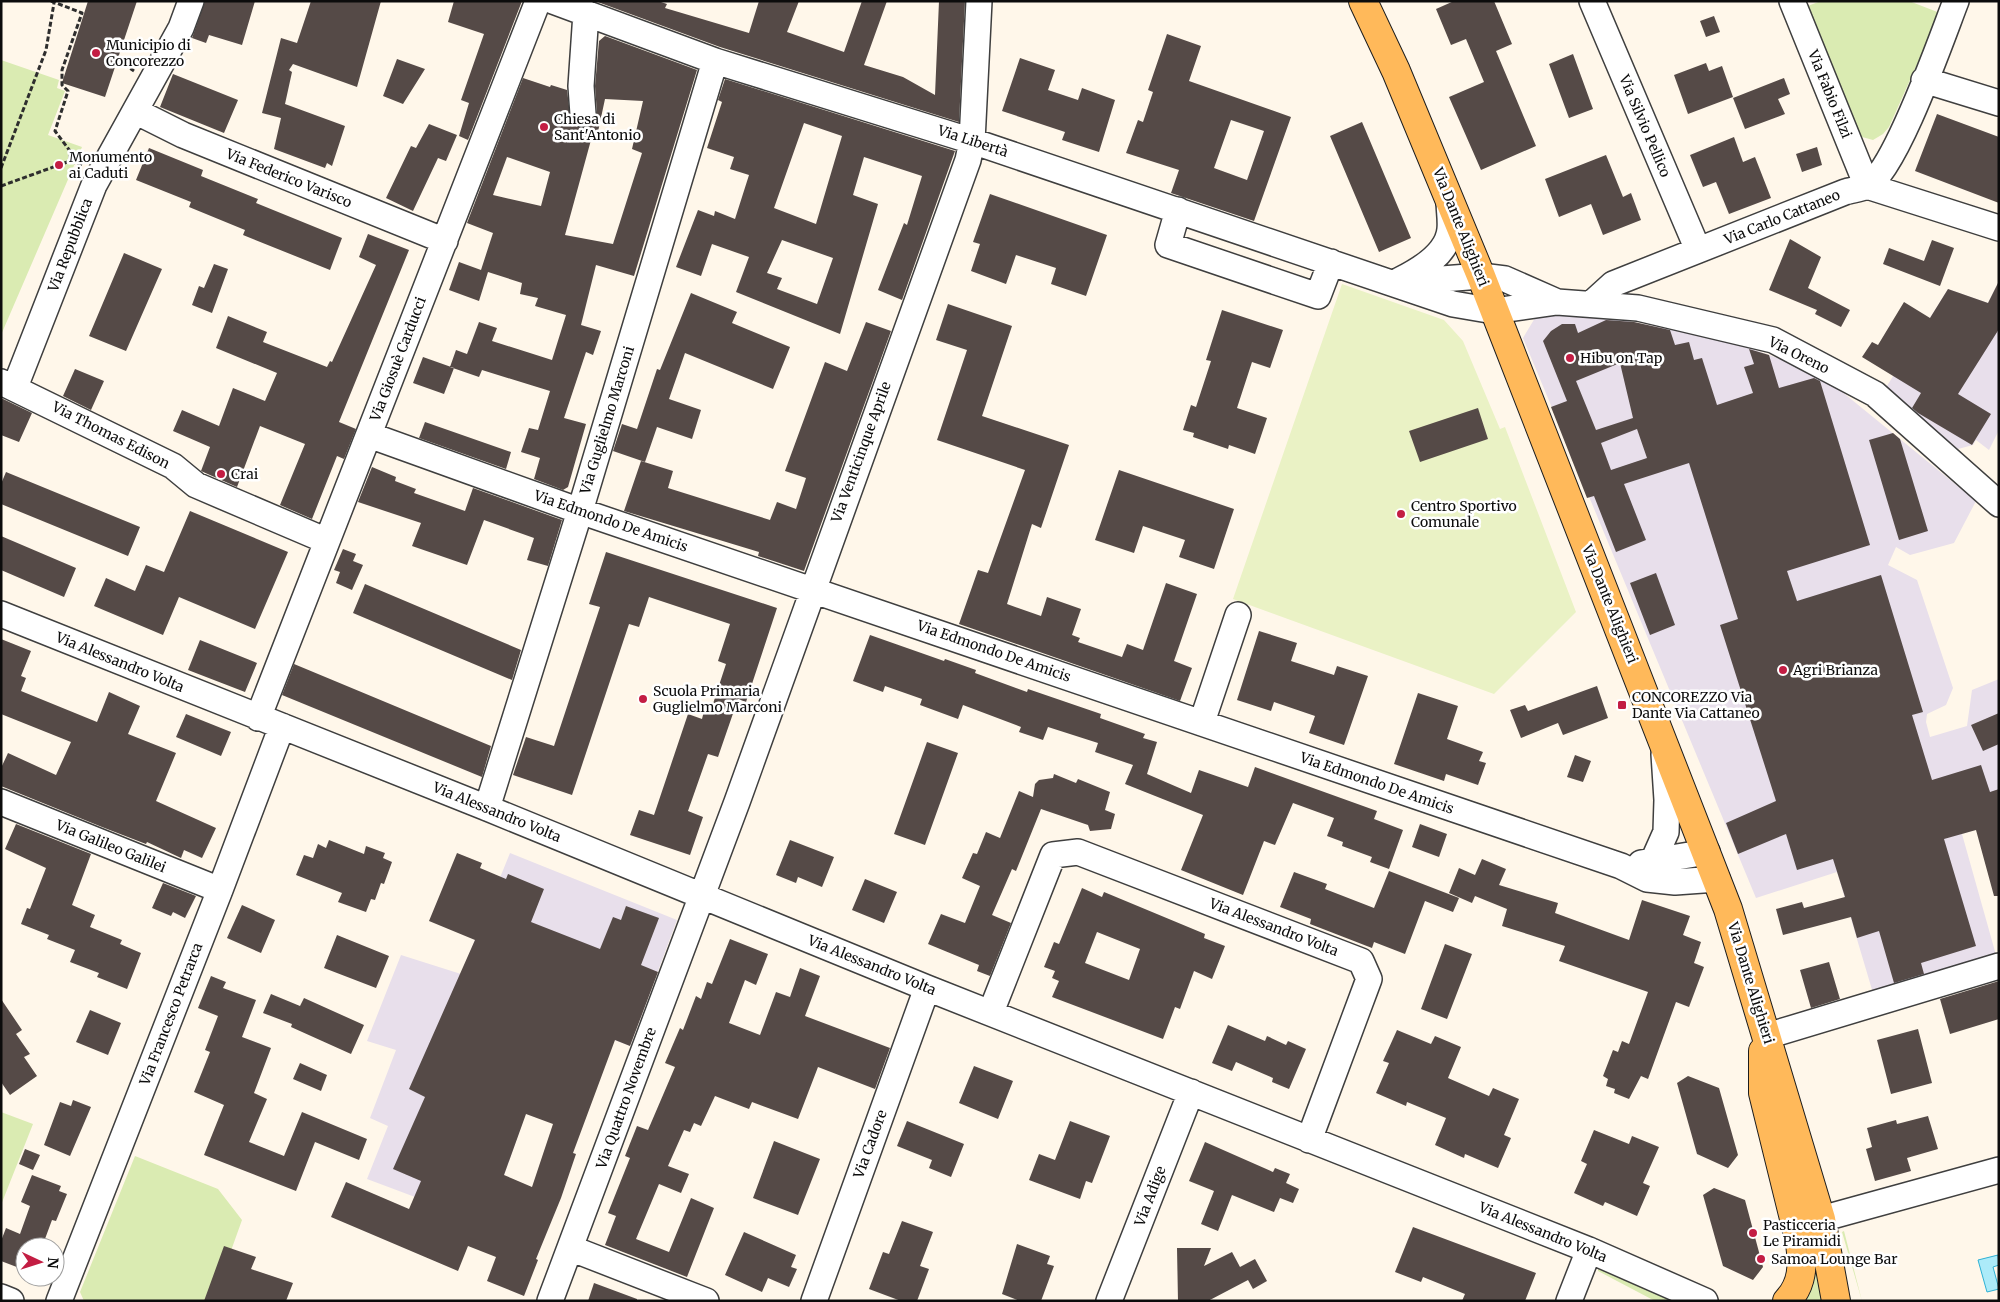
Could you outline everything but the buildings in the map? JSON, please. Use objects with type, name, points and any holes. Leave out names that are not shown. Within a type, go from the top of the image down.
[{"type":"main road","name":"Via Dante Alighieri","points":[[1363,1],[1396,71],[1481,276],[1707,852],[1765,1028],[1821,1219]]},
{"type":"main road","points":[[1765,1028],[1763,1093],[1800,1243],[1803,1264],[1797,1287],[1787,1301]]},
{"type":"main road","points":[[1821,1219],[1835,1291]]},
{"type":"main road","points":[[1821,1219],[1855,1301]]},
{"type":"main road","points":[[1800,1243],[1816,1258],[1835,1291]]},
{"type":"street","name":"Via Repubblica","points":[[8,384],[94,185],[180,28],[191,1]]},
{"type":"street","name":"Via Giosuè Carducci","points":[[258,718],[538,1]]},
{"type":"street","name":"Via Libertà","points":[[553,1],[715,61],[972,141],[1453,304],[1494,311]]},
{"type":"street","name":"Via Venticinque Aprile","points":[[701,895],[737,802],[964,169],[972,141],[979,1]]},
{"type":"street","name":"Via Silvio Pellico","points":[[1592,1],[1698,250]]},
{"type":"street","name":"Via Fabio Filzi","points":[[1792,1],[1868,186]]},
{"type":"street","points":[[1956,1],[1906,128],[1887,163],[1868,186],[1999,228]]},
{"type":"street","points":[[583,114],[581,86],[586,13]]},
{"type":"street","name":"Via Guglielmo Marconi","points":[[487,808],[580,511],[715,61]]},
{"type":"street","points":[[1924,80],[1999,103]]},
{"type":"street","name":"Via Federico Varisco","points":[[135,111],[182,135],[444,241]]},
{"type":"street","name":"Via Carlo Cattaneo","points":[[1591,304],[1613,284],[1845,192],[1868,186]]},
{"type":"street","points":[[1393,283],[1421,270],[1442,248],[1450,230],[1449,198]]},
{"type":"street","points":[[1178,210],[1168,245],[1318,296],[1331,262]]},
{"type":"street","name":"Via Libertà","points":[[1393,283],[1481,276]]},
{"type":"street","name":"Via Oreno","points":[[1481,276],[1505,280],[1557,302]]},
{"type":"street","name":"Via Oreno","points":[[1494,311],[1557,302],[1638,308],[1773,340],[1875,394],[1999,504]]},
{"type":"street","name":"Via Thomas Edison","points":[[8,384],[173,466],[196,485],[328,541]]},
{"type":"street","name":"Via Edmondo De Amicis","points":[[369,435],[580,511],[1621,866],[1647,879],[1675,882],[1717,879]]},
{"type":"street","name":"Via Alessandro Volta","points":[[1,614],[487,808],[927,988],[1589,1250],[1664,1284]]},
{"type":"street","points":[[1202,722],[1238,615]]},
{"type":"street","name":"Via Francesco Petrarca","points":[[59,1301],[282,726]]},
{"type":"street","points":[[1654,860],[1666,832],[1667,800],[1663,739]]},
{"type":"street","name":"Via Galileo Galilei","points":[[1,802],[220,890]]},
{"type":"street","name":"Via Alessandro Volta","points":[[991,1012],[1053,855],[1066,852],[1078,852],[1362,961],[1369,979],[1309,1140]]},
{"type":"street","name":"Via Edmondo De Amicis","points":[[1621,866],[1707,852]]},
{"type":"street","name":"Via Quattro Novembre","points":[[550,1301],[701,895]]},
{"type":"street","points":[[1765,1028],[1999,966]]},
{"type":"street","name":"Via Cadore","points":[[814,1301],[927,988]]},
{"type":"street","name":"Via Adige","points":[[1109,1301],[1191,1092]]},
{"type":"street","points":[[1821,1219],[1999,1170]]},
{"type":"street","points":[[570,1248],[706,1301]]},
{"type":"street","points":[[1570,1301],[1589,1250]]},
{"type":"street","points":[[1664,1284],[1687,1301]]},
{"type":"street","points":[[1664,1284],[1705,1301]]},
{"type":"street","points":[[1,1297],[11,1301]]},
{"type":"path","points":[[1,168],[46,50],[53,2],[82,13],[62,70],[62,85],[68,91],[55,131],[70,151],[70,160]]},
{"type":"path","points":[[1,186],[70,160],[91,168]]},
{"type":"shaded area","points":[[1999,281],[1999,430],[1989,450],[1976,440],[1973,445],[1958,449],[1885,389],[1948,289],[1988,303]]},
{"type":"shaded area","points":[[1538,313],[1603,316],[1733,342],[1819,373],[1976,501],[1954,543],[1910,555],[1896,547],[1888,565],[1917,580],[1953,688],[1946,705],[1927,714],[1926,722],[1930,737],[1967,726],[1972,690],[1999,679],[1999,822],[1962,834],[1996,955],[1873,993],[1837,872],[1756,898],[1523,338]]},
{"type":"shaded area","points":[[510,853],[677,920],[630,1046],[559,1019],[487,1224],[367,1179],[388,1126],[370,1118],[396,1050],[367,1041],[401,955],[461,974]]},
{"type":"green space","points":[[1821,1],[1909,1],[1940,13],[1889,127],[1883,134],[1873,140],[1855,135],[1805,7]]},
{"type":"green space","points":[[1,60],[59,80],[57,88],[65,91],[48,135],[82,147],[1,335]]},
{"type":"green space","name":"Centro Sportivo Comunale","points":[[1342,284],[1444,320],[1463,341],[1500,429],[1505,427],[1576,612],[1494,694],[1233,599]]},
{"type":"green space","points":[[1,1112],[33,1124],[1,1205]]},
{"type":"green space","points":[[135,1156],[218,1189],[242,1220],[213,1301],[84,1301],[80,1292]]},
{"type":"green space","points":[[1844,1231],[1862,1301],[1842,1232]]},
{"type":"green space","points":[[1601,1267],[1673,1301],[1655,1301],[1598,1271],[1598,1268]]},
{"type":"green space","points":[[1814,1271],[1818,1275],[1825,1301],[1797,1301]]},
{"type":"water","points":[[1998,1255],[1999,1265],[1993,1267],[1999,1289],[1987,1292],[1978,1260]]},
{"type":"place","name":"Municipio di Concorezzo","points":[[96,53]]},
{"type":"place","name":"Chiesa di Sant'Antonio","points":[[544,127]]},
{"type":"place","name":"Monumento ai Caduti","points":[[59,165]]},
{"type":"place","name":"Hibu on Tap","points":[[1570,358]]},
{"type":"place","name":"Crai","points":[[221,474]]},
{"type":"place","name":"Centro Sportivo Comunale","points":[[1401,514]]},
{"type":"place","name":"Agri Brianza","points":[[1783,670]]},
{"type":"place","name":"Scuola Primaria Guglielmo Marconi","points":[[643,699]]},
{"type":"place","name":"CONCOREZZO Via Dante Via Cattaneo","points":[[1622,705]]},
{"type":"place","name":"Pasticceria Le Piramidi","points":[[1753,1233]]},
{"type":"place","name":"Samoa Lounge Bar","points":[[1761,1259]]}]
